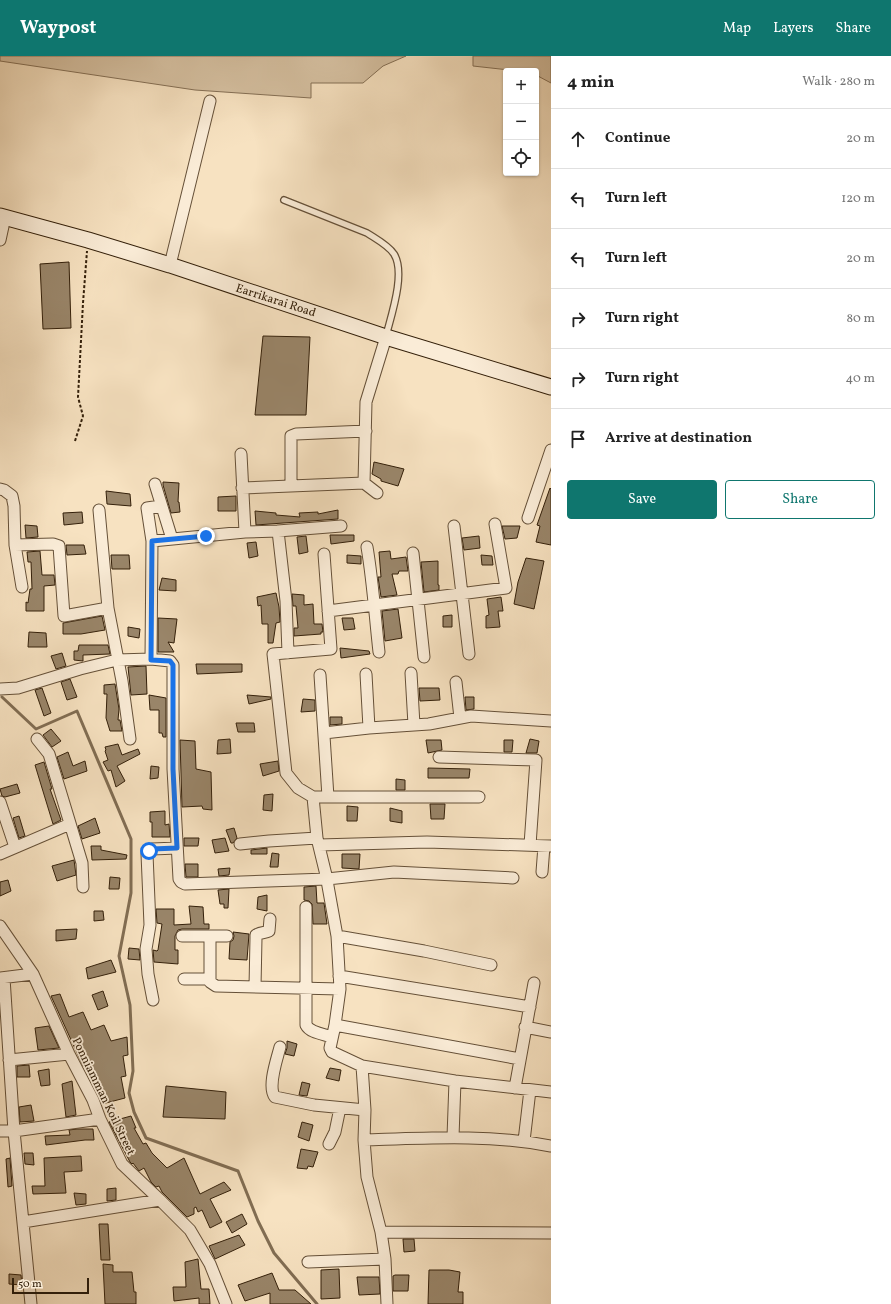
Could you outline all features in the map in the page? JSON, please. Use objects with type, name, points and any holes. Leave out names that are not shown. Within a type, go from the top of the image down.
[{"type":"main road","name":"Earrikarai Road","points":[[3,216],[170,265],[386,337],[551,387]]},
{"type":"street","points":[[170,265],[210,101]]},
{"type":"street","points":[[0,240],[3,216]]},
{"type":"street","points":[[364,484],[366,402],[386,337]]},
{"type":"street","points":[[291,486],[291,436],[296,434],[366,431]]},
{"type":"street","points":[[528,518],[551,450]]},
{"type":"street","points":[[241,454],[245,532]]},
{"type":"street","points":[[155,484],[172,539]]},
{"type":"street","points":[[242,488],[364,484],[377,493]]},
{"type":"street","points":[[0,489],[12,496],[14,506],[15,545],[22,587]]},
{"type":"street","points":[[151,660],[152,541],[147,508],[161,506]]},
{"type":"street","points":[[99,510],[108,608],[130,739]]},
{"type":"street","points":[[328,611],[506,588],[495,524]]},
{"type":"street","points":[[152,541],[245,532],[278,532],[341,526]]},
{"type":"street","points":[[454,526],[469,654]]},
{"type":"street","points":[[278,532],[286,601],[288,653]]},
{"type":"street","points":[[15,545],[53,544],[59,546],[64,616],[108,608]]},
{"type":"street","points":[[367,547],[379,652]]},
{"type":"street","points":[[413,553],[424,657]]},
{"type":"street","points":[[324,554],[331,649],[273,654],[286,773],[298,788],[313,797],[479,798]]},
{"type":"street","points":[[0,689],[18,688],[117,660],[170,661],[173,665],[173,769],[179,879],[185,884],[327,879],[394,872],[513,878]]},
{"type":"street","points":[[411,673],[414,725]]},
{"type":"street","points":[[366,674],[369,728]]},
{"type":"street","points":[[320,675],[328,797]]},
{"type":"street","points":[[456,682],[460,718]]},
{"type":"street","points":[[324,733],[429,724],[471,716],[551,721]]},
{"type":"street","points":[[37,739],[49,754],[82,863],[83,887]]},
{"type":"street","points":[[438,757],[536,760],[530,845]]},
{"type":"street","points":[[313,797],[318,842],[327,879],[337,936],[340,976],[340,989],[330,1048],[332,1052],[362,1066],[455,1081],[551,1092]]},
{"type":"street","points":[[0,802],[15,847]]},
{"type":"street","points":[[0,854],[70,824]]},
{"type":"street","points":[[240,844],[269,841],[427,842],[547,846],[542,872]]},
{"type":"street","points":[[153,1000],[148,974],[146,949],[150,925],[147,854],[152,849],[177,848]]},
{"type":"street","points":[[306,907],[306,1025],[308,1028],[332,1037]]},
{"type":"street","points":[[255,987],[256,935],[269,931],[270,920]]},
{"type":"street","name":"Ponniamman Koil Street","points":[[0,926],[33,974],[69,1054],[93,1100],[100,1119],[122,1164],[190,1230],[210,1264],[226,1304]]},
{"type":"street","points":[[182,936],[228,936]]},
{"type":"street","points":[[210,936],[210,982],[216,986],[340,989]]},
{"type":"street","points":[[337,936],[424,951],[491,965]]},
{"type":"street","points":[[31,1304],[6,1053],[2,978],[33,974]]},
{"type":"street","points":[[340,976],[530,1007]]},
{"type":"street","points":[[184,979],[210,979]]},
{"type":"street","points":[[515,1088],[534,983]]},
{"type":"street","points":[[335,1025],[520,1059]]},
{"type":"street","points":[[525,1027],[551,1032]]},
{"type":"street","points":[[280,1047],[272,1081],[272,1092],[275,1097],[314,1105],[366,1110]]},
{"type":"street","points":[[6,1053],[69,1054]]},
{"type":"street","points":[[362,1066],[366,1110],[364,1140],[367,1177],[381,1232],[385,1260],[387,1304]]},
{"type":"street","points":[[453,1137],[455,1081]]},
{"type":"street","points":[[524,1141],[530,1090]]},
{"type":"street","points":[[329,1144],[336,1132],[340,1108]]},
{"type":"street","points":[[0,1131],[14,1131],[100,1119]]},
{"type":"street","points":[[364,1140],[453,1137],[524,1141],[551,1146]]},
{"type":"street","points":[[23,1222],[160,1200]]},
{"type":"street","points":[[381,1232],[551,1233]]},
{"type":"street","points":[[308,1262],[385,1260]]},
{"type":"lane","points":[[284,200],[367,234],[380,241],[394,254],[398,264],[398,288],[386,337]]},
{"type":"path","points":[[74,441],[83,416],[78,397],[88,240]]},
{"type":"shaded area","points":[[0,56],[406,56],[383,66],[363,83],[311,83],[311,98],[195,90],[0,61]]},
{"type":"shaded area","points":[[473,56],[551,56],[551,83],[539,77],[539,68],[503,68],[503,69],[473,66]]},
{"type":"building","points":[[69,262],[71,328],[43,329],[40,264]]},
{"type":"building","points":[[263,336],[310,337],[306,415],[255,415]]},
{"type":"building","points":[[374,462],[404,469],[398,486],[381,481],[381,479],[372,474]]},
{"type":"building","points":[[163,482],[179,483],[178,502],[180,512],[171,513]]},
{"type":"building","points":[[550,488],[551,545],[536,542],[540,526],[537,525]]},
{"type":"building","points":[[106,491],[130,494],[131,506],[107,504]]},
{"type":"building","points":[[236,496],[236,511],[218,511],[218,497]]},
{"type":"building","points":[[338,510],[338,519],[256,525],[255,511],[300,517],[299,513],[318,512],[318,514]]},
{"type":"building","points":[[82,512],[83,523],[64,525],[63,513]]},
{"type":"building","points":[[25,525],[37,526],[38,537],[26,538]]},
{"type":"building","points":[[502,526],[520,526],[517,538],[505,539]]},
{"type":"building","points":[[330,535],[354,535],[354,541],[331,544]]},
{"type":"building","points":[[306,536],[308,552],[299,554],[297,537]]},
{"type":"building","points":[[479,536],[480,548],[464,550],[462,538]]},
{"type":"building","points":[[256,542],[258,556],[249,558],[247,543]]},
{"type":"building","points":[[66,545],[84,545],[86,554],[67,555]]},
{"type":"building","points":[[40,551],[42,575],[54,575],[55,585],[44,586],[44,611],[26,611],[26,602],[28,603],[30,589],[32,589],[31,562],[28,562],[27,552]]},
{"type":"building","points":[[390,551],[391,559],[406,557],[408,571],[399,571],[398,574],[392,574],[397,595],[381,597],[378,577],[381,577],[379,552]]},
{"type":"building","points":[[111,555],[129,555],[130,569],[112,569]]},
{"type":"building","points":[[347,555],[361,556],[361,564],[347,563]]},
{"type":"building","points":[[481,555],[492,556],[493,565],[482,565]]},
{"type":"building","points":[[526,558],[544,561],[534,609],[514,604],[518,582]]},
{"type":"building","points":[[438,561],[439,590],[424,592],[421,562]]},
{"type":"building","points":[[162,578],[176,580],[176,591],[159,590]]},
{"type":"building","points":[[276,593],[280,622],[276,623],[273,643],[268,643],[268,624],[262,624],[261,605],[258,606],[257,597]]},
{"type":"building","points":[[292,594],[304,595],[304,605],[313,604],[314,624],[322,624],[323,632],[321,632],[321,634],[294,636],[294,628],[298,628],[296,606],[293,606]]},
{"type":"building","points":[[501,597],[503,611],[498,611],[500,627],[486,628],[486,616],[489,615],[487,599]]},
{"type":"building","points":[[398,609],[402,638],[385,641],[382,611]]},
{"type":"building","points":[[452,615],[452,627],[443,627],[443,616]]},
{"type":"building","points":[[102,616],[105,630],[81,634],[63,634],[63,623]]},
{"type":"building","points":[[158,618],[177,619],[174,643],[168,642],[174,652],[158,652]]},
{"type":"building","points":[[342,618],[353,618],[355,629],[344,630]]},
{"type":"building","points":[[128,627],[140,629],[139,638],[128,636]]},
{"type":"building","points":[[29,632],[46,633],[47,647],[28,647]]},
{"type":"building","points":[[79,645],[108,645],[110,654],[83,655],[83,661],[74,660],[74,651],[78,651]]},
{"type":"building","points":[[340,648],[369,651],[370,654],[341,658]]},
{"type":"building","points":[[62,653],[66,666],[56,669],[51,656]]},
{"type":"building","points":[[196,664],[242,664],[242,672],[197,674]]},
{"type":"building","points":[[146,666],[147,694],[131,695],[128,667]]},
{"type":"building","points":[[70,679],[77,697],[67,700],[61,682]]},
{"type":"building","points":[[115,684],[119,709],[118,720],[120,720],[122,731],[110,731],[106,718],[107,694],[104,694],[104,685]]},
{"type":"building","points":[[42,688],[51,713],[44,716],[35,690]]},
{"type":"building","points":[[419,688],[439,688],[440,700],[420,701]]},
{"type":"building","points":[[149,695],[166,698],[166,737],[163,737],[162,733],[159,733],[159,710],[150,710]]},
{"type":"building","points":[[247,695],[271,697],[271,699],[249,704]]},
{"type":"building","points":[[465,697],[474,697],[474,709],[466,710]]},
{"type":"building","points":[[303,699],[315,700],[315,711],[301,712]]},
{"type":"building","points":[[330,717],[342,717],[342,724],[330,725]]},
{"type":"building","points":[[236,723],[254,723],[255,732],[238,732]]},
{"type":"building","points":[[51,729],[61,741],[52,747],[43,735]]},
{"type":"building","points":[[230,739],[231,753],[217,754],[218,740]]},
{"type":"building","points":[[530,739],[539,741],[537,753],[526,753]]},
{"type":"building","points":[[180,740],[195,741],[196,769],[211,772],[212,810],[203,809],[202,806],[182,807]]},
{"type":"building","points":[[426,740],[441,740],[442,750],[428,753]]},
{"type":"building","points":[[504,740],[513,740],[512,752],[504,752]]},
{"type":"building","points":[[118,744],[122,755],[138,749],[140,754],[117,766],[125,781],[116,787],[111,770],[108,771],[103,762],[108,760],[105,747]]},
{"type":"building","points":[[68,752],[73,766],[85,761],[87,771],[64,779],[57,757]]},
{"type":"building","points":[[278,761],[279,771],[263,776],[260,764]]},
{"type":"building","points":[[44,762],[52,789],[50,789],[61,820],[53,824],[35,765]]},
{"type":"building","points":[[151,766],[159,767],[158,778],[150,779]]},
{"type":"building","points":[[428,768],[470,769],[469,778],[428,778]]},
{"type":"building","points":[[396,779],[405,780],[405,790],[396,790]]},
{"type":"building","points":[[17,784],[20,793],[5,797],[2,796],[0,789]]},
{"type":"building","points":[[273,794],[272,811],[263,810],[264,795]]},
{"type":"building","points":[[430,804],[445,804],[444,819],[431,819]]},
{"type":"building","points":[[347,806],[358,807],[357,821],[347,821]]},
{"type":"building","points":[[390,808],[402,811],[402,823],[390,821]]},
{"type":"building","points":[[165,811],[165,825],[169,824],[170,837],[152,837],[150,812]]},
{"type":"building","points":[[19,816],[25,836],[19,838],[13,818]]},
{"type":"building","points":[[95,818],[100,833],[82,839],[78,826]]},
{"type":"building","points":[[234,828],[237,838],[233,843],[231,843],[226,830]]},
{"type":"building","points":[[184,838],[199,838],[198,846],[184,846]]},
{"type":"building","points":[[225,838],[229,851],[215,853],[212,840]]},
{"type":"building","points":[[91,846],[101,846],[101,850],[127,855],[126,859],[92,860]]},
{"type":"building","points":[[267,848],[267,854],[251,854],[251,850]]},
{"type":"building","points":[[272,853],[279,854],[278,867],[270,867]]},
{"type":"building","points":[[342,854],[360,854],[359,869],[342,868]]},
{"type":"building","points":[[74,860],[76,875],[57,881],[52,866]]},
{"type":"building","points":[[185,864],[198,864],[198,877],[186,877]]},
{"type":"building","points":[[230,868],[229,875],[219,876],[218,869]]},
{"type":"building","points":[[110,877],[120,878],[119,889],[109,889]]},
{"type":"building","points":[[8,880],[11,891],[0,896],[0,882]]},
{"type":"building","points":[[316,886],[317,903],[324,903],[327,924],[313,924],[312,904],[309,901],[304,900],[304,887]]},
{"type":"building","points":[[229,889],[228,908],[224,908],[224,904],[220,904],[218,890]]},
{"type":"building","points":[[267,895],[267,911],[257,909],[258,897]]},
{"type":"building","points":[[189,906],[203,907],[204,924],[209,924],[209,929],[178,930],[175,936],[175,950],[178,950],[178,964],[154,962],[153,950],[158,950],[162,924],[157,923],[156,909],[174,909],[174,925],[191,924]]},
{"type":"building","points":[[94,911],[103,911],[104,920],[94,921]]},
{"type":"building","points":[[77,929],[76,939],[56,941],[56,930]]},
{"type":"building","points":[[233,932],[249,934],[247,960],[229,959],[230,942],[233,940],[234,936]]},
{"type":"building","points":[[129,948],[139,949],[140,960],[128,959]]},
{"type":"building","points":[[111,960],[116,972],[88,979],[86,968]]},
{"type":"building","points":[[103,991],[108,1006],[98,1010],[92,995]]},
{"type":"building","points":[[60,994],[69,1017],[83,1012],[91,1030],[104,1025],[111,1041],[127,1037],[128,1055],[123,1056],[126,1076],[121,1077],[125,1098],[102,1104],[93,1074],[89,1075],[86,1065],[83,1066],[51,996]]},
{"type":"building","points":[[49,1026],[59,1048],[38,1050],[35,1028]]},
{"type":"building","points":[[287,1041],[297,1044],[294,1056],[285,1054]]},
{"type":"building","points":[[29,1065],[30,1077],[17,1077],[17,1066]]},
{"type":"building","points":[[330,1068],[341,1070],[339,1081],[326,1078]]},
{"type":"building","points":[[49,1069],[50,1085],[41,1086],[38,1071]]},
{"type":"building","points":[[72,1081],[76,1115],[66,1117],[62,1084]]},
{"type":"building","points":[[302,1082],[310,1084],[307,1096],[299,1095]]},
{"type":"building","points":[[166,1086],[226,1092],[225,1119],[163,1117]]},
{"type":"building","points":[[31,1105],[34,1121],[20,1122],[19,1107]]},
{"type":"building","points":[[131,1116],[136,1128],[134,1128],[143,1144],[146,1143],[152,1153],[167,1168],[184,1158],[200,1194],[224,1182],[231,1190],[210,1199],[222,1222],[210,1228],[202,1210],[198,1212],[196,1207],[194,1208],[194,1214],[187,1217],[162,1192],[159,1186],[156,1187],[151,1182],[144,1168],[139,1171],[133,1163],[132,1164],[130,1162],[109,1122]]},
{"type":"building","points":[[302,1122],[313,1125],[309,1141],[298,1137]]},
{"type":"building","points":[[93,1129],[94,1140],[46,1145],[45,1136],[70,1135],[69,1130]]},
{"type":"building","points":[[301,1149],[318,1152],[313,1167],[308,1166],[307,1169],[297,1168]]},
{"type":"building","points":[[24,1153],[33,1153],[34,1165],[25,1164]]},
{"type":"building","points":[[81,1156],[82,1171],[64,1172],[66,1193],[33,1194],[32,1186],[45,1186],[44,1158]]},
{"type":"building","points":[[10,1158],[12,1186],[8,1187],[6,1159]]},
{"type":"building","points":[[116,1188],[116,1200],[107,1201],[107,1189]]},
{"type":"building","points":[[74,1193],[86,1194],[86,1204],[76,1205]]},
{"type":"building","points":[[242,1214],[247,1224],[232,1233],[226,1222]]},
{"type":"building","points":[[99,1224],[108,1224],[110,1260],[101,1260]]},
{"type":"building","points":[[239,1235],[245,1245],[215,1259],[209,1246]]},
{"type":"building","points":[[403,1239],[414,1239],[415,1251],[404,1252]]},
{"type":"building","points":[[198,1259],[201,1289],[209,1289],[210,1304],[199,1304],[199,1298],[174,1301],[173,1287],[186,1287],[185,1262]]},
{"type":"building","points":[[103,1264],[113,1265],[113,1272],[132,1272],[134,1292],[136,1292],[136,1304],[105,1304]]},
{"type":"building","points":[[339,1269],[340,1298],[321,1299],[321,1270]]},
{"type":"building","points":[[429,1270],[449,1270],[460,1272],[458,1292],[463,1292],[463,1304],[428,1304]]},
{"type":"building","points":[[272,1273],[279,1290],[295,1290],[311,1304],[270,1304],[270,1293],[245,1301],[238,1285]]},
{"type":"building","points":[[9,1274],[21,1275],[22,1285],[9,1284]]},
{"type":"building","points":[[409,1275],[408,1291],[393,1291],[393,1276]]},
{"type":"building","points":[[357,1277],[379,1277],[380,1294],[359,1295]]},
{"type":"waterway","points":[[2,697],[36,729],[77,711],[131,839],[131,893],[119,956],[130,1005],[133,1071],[129,1093],[134,1112],[146,1138],[238,1171],[258,1221],[274,1253],[317,1304]]},
{"type":"route","points":[[149,851],[152,849],[177,848],[173,769],[173,665],[170,661],[166,660],[151,660],[152,541],[206,536]]}]
